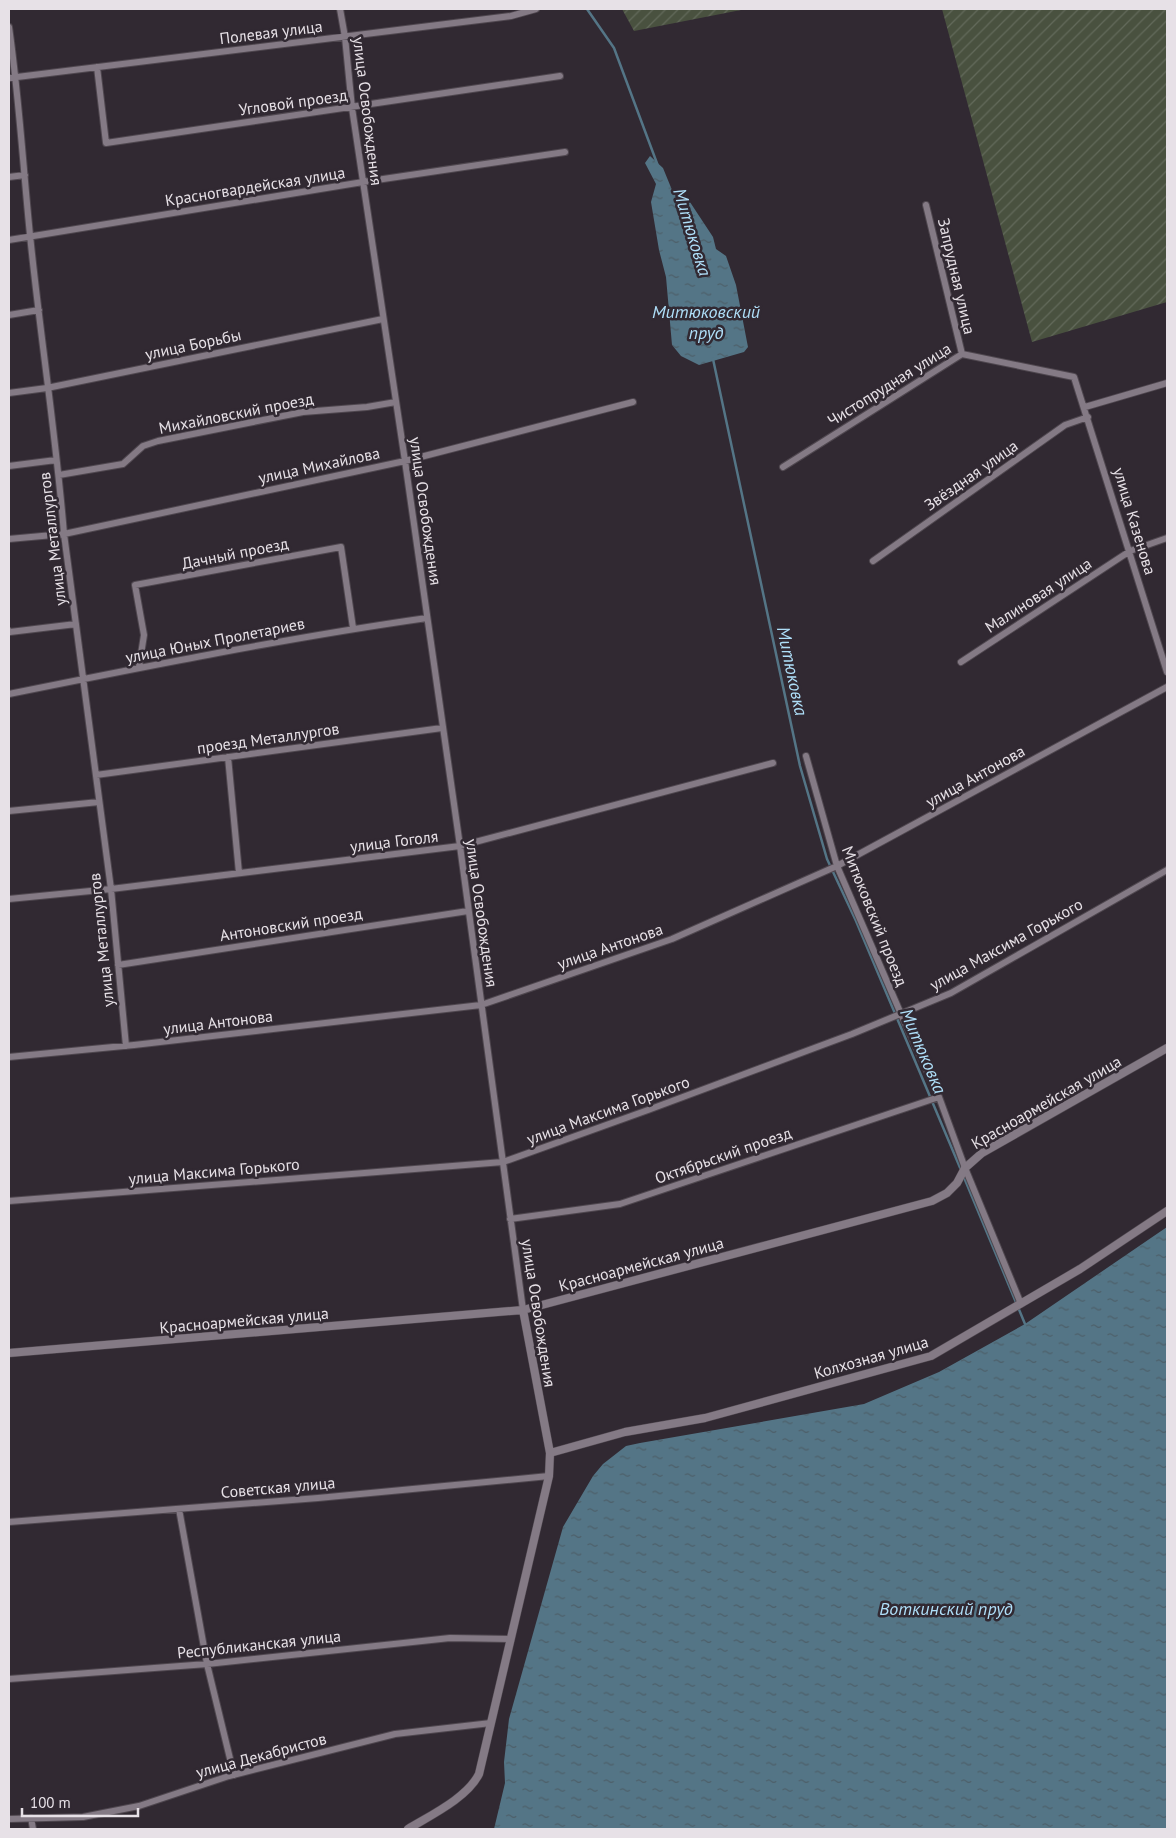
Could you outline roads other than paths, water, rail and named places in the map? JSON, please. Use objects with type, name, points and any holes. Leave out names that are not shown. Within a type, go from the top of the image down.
[{"type":"street","name":"улица Освобождения","points":[[340,9],[345,37],[352,108],[460,846],[523,1310],[550,1453],[549,1476],[479,1774],[474,1784],[408,1829]]},
{"type":"street","name":"Полевая улица","points":[[12,78],[511,16],[536,9]]},
{"type":"street","name":"улица Металлургов","points":[[9,27],[12,78],[47,388],[59,475],[64,534],[111,889],[126,1046]]},
{"type":"street","name":"Угловой проезд","points":[[97,67],[106,143],[560,76]]},
{"type":"street","name":"Красногвардейская улица","points":[[9,240],[363,182],[565,152]]},
{"type":"street","points":[[9,177],[24,175]]},
{"type":"street","name":"Запрудная улица","points":[[926,205],[962,354]]},
{"type":"street","points":[[9,315],[39,310]]},
{"type":"street","name":"улица Борьбы","points":[[9,393],[47,388],[383,319]]},
{"type":"street","name":"Чистопрудная улица","points":[[782,467],[962,354],[1074,377],[1085,408]]},
{"type":"street","points":[[1085,408],[1167,383]]},
{"type":"street","name":"Михайловский проезд","points":[[59,475],[123,464],[143,446],[158,440],[303,412],[367,407],[396,402]]},
{"type":"street","name":"улица Михайлова","points":[[9,539],[64,534],[405,461],[632,402]]},
{"type":"street","name":"улица Казенова","points":[[1085,408],[1167,672]]},
{"type":"street","name":"Звёздная улица","points":[[873,562],[1065,425],[1088,417]]},
{"type":"street","points":[[9,466],[56,460]]},
{"type":"street","name":"Малиновая улица","points":[[961,662],[1130,550],[1167,538]]},
{"type":"street","name":"Дачный проезд","points":[[139,668],[144,635],[135,585],[341,547],[353,628]]},
{"type":"street","name":"улица Юных Пролетариев","points":[[9,694],[353,628],[427,618]]},
{"type":"street","points":[[9,630],[10,632],[76,624]]},
{"type":"street","name":"улица Антонова","points":[[9,1057],[126,1046],[481,1005],[672,939],[827,871],[1167,687]]},
{"type":"street","name":"проезд Металлургов","points":[[96,776],[442,728]]},
{"type":"street","name":"Митюковский проезд","points":[[806,756],[837,866],[901,1014],[940,1097],[965,1168],[1021,1304]]},
{"type":"street","points":[[228,757],[239,873]]},
{"type":"street","name":"улица Гоголя","points":[[9,899],[111,889],[460,846],[773,763]]},
{"type":"street","points":[[9,811],[99,802]]},
{"type":"street","name":"улица Максима Горького","points":[[9,1201],[502,1162],[648,1110],[891,1018],[951,993],[1167,870]]},
{"type":"street","name":"Антоновский проезд","points":[[118,964],[468,911]]},
{"type":"street","name":"Красноармейская улица","points":[[9,1353],[523,1310],[932,1202],[947,1193],[957,1183],[965,1168],[982,1153],[1167,1048]]},
{"type":"street","name":"Октябрьский проезд","points":[[510,1219],[620,1204],[940,1097]]},
{"type":"street","name":"Колхозная улица","points":[[550,1453],[624,1432],[705,1418],[932,1356],[1080,1269],[1167,1211]]},
{"type":"street","name":"Советская улица","points":[[9,1522],[549,1476]]},
{"type":"street","points":[[178,1509],[207,1664],[234,1775]]},
{"type":"street","name":"Республиканская улица","points":[[9,1679],[207,1664],[450,1638],[511,1639]]},
{"type":"street","name":"улица Декабристов","points":[[9,1819],[83,1817],[139,1806],[234,1775],[395,1734],[491,1723]]},
{"type":"street","points":[[31,1818],[33,1829]]},
{"type":"water","name":"Митюковский пруд","points":[[650,156],[663,168],[672,190],[684,193],[713,237],[716,249],[726,256],[736,285],[748,347],[744,352],[699,365],[681,356],[672,345],[666,277],[659,250],[651,202],[656,184],[645,163]]},
{"type":"water","name":"Воткинский пруд","points":[[1167,1227],[1167,1829],[494,1829],[505,1783],[504,1762],[509,1719],[563,1527],[593,1476],[603,1464],[626,1446],[864,1404],[939,1372],[1025,1324]]},
{"type":"waterway","name":"Митюковка","points":[[587,9],[614,48],[658,166]]},
{"type":"waterway","name":"Митюковка","points":[[713,359],[800,766],[827,859],[856,921],[961,1170]]},
{"type":"waterway","name":"Митюковка","points":[[963,1175],[1025,1324]]}]
